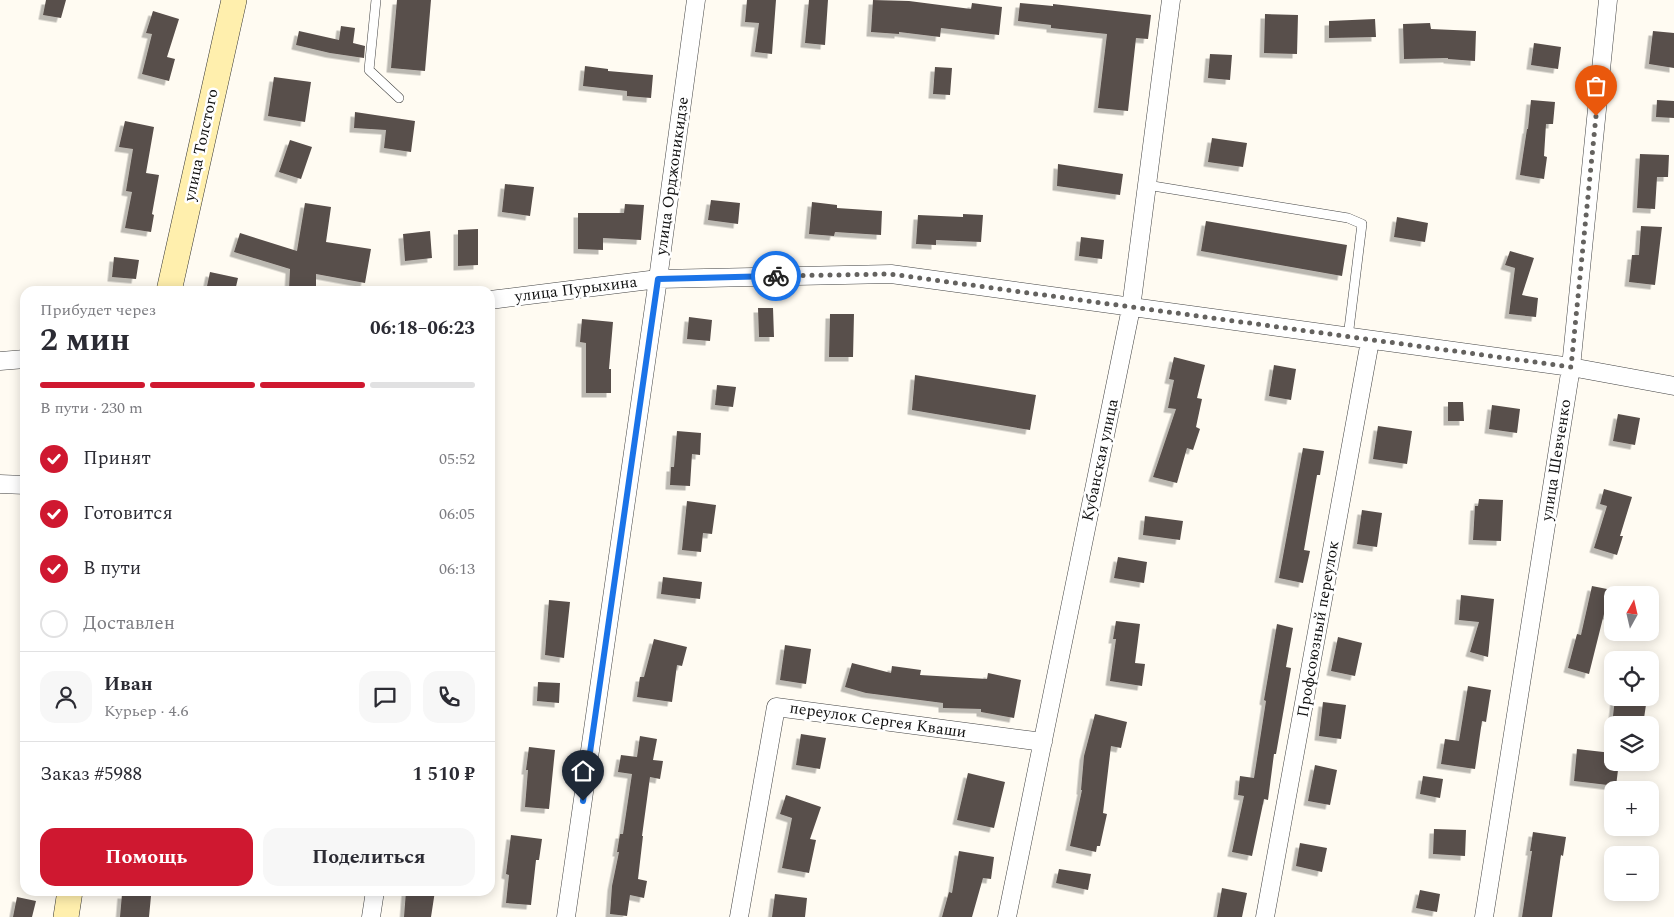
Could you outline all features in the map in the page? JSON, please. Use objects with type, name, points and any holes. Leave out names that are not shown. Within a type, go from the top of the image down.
[{"type":"street","name":"улица Толстого","points":[[170,286],[234,0]]},
{"type":"street","name":"улица Орджоникидзе","points":[[566,917],[658,279],[696,0]]},
{"type":"street","name":"Кубанская улица","points":[[1008,917],[1132,308],[1172,0]]},
{"type":"street","name":"улица Шевченко","points":[[1484,917],[1571,367],[1608,0]]},
{"type":"street","name":"улица Пурыхина","points":[[495,299],[658,279],[890,274],[1571,367],[1674,386]]},
{"type":"street","name":"Профсоюзный переулок","points":[[1265,917],[1370,341]]},
{"type":"street","points":[[0,361],[20,359]]},
{"type":"street","points":[[0,484],[20,485]]},
{"type":"street","name":"переулок Сергея Кваши","points":[[740,917],[776,707],[1043,742]]},
{"type":"street","points":[[66,917],[69,896]]},
{"type":"street","points":[[371,917],[375,896]]},
{"type":"lane","points":[[376,0],[369,70],[398,98]]},
{"type":"lane","points":[[1147,185],[1348,218],[1362,224],[1348,338]]},
{"type":"building","points":[[46,0],[66,0],[61,18],[43,15]]},
{"type":"building","points":[[397,0],[431,0],[425,71],[391,68]]},
{"type":"building","points":[[747,0],[776,0],[772,54],[755,52],[759,23],[745,22]]},
{"type":"building","points":[[809,0],[828,0],[825,45],[805,43]]},
{"type":"building","points":[[873,0],[909,1],[971,9],[972,3],[1002,7],[999,35],[941,28],[940,37],[899,32],[899,34],[871,32]]},
{"type":"building","points":[[1020,3],[1053,6],[1053,4],[1151,15],[1148,39],[1136,38],[1128,111],[1098,108],[1107,34],[1051,28],[1051,25],[1018,21]]},
{"type":"building","points":[[153,11],[179,19],[167,57],[175,59],[169,81],[142,74],[152,34],[146,33]]},
{"type":"building","points":[[1265,14],[1298,15],[1297,54],[1264,53]]},
{"type":"building","points":[[1375,19],[1376,37],[1329,38],[1329,21]]},
{"type":"building","points":[[1430,23],[1431,29],[1476,31],[1475,61],[1448,58],[1404,59],[1403,24]]},
{"type":"building","points":[[341,26],[355,28],[353,43],[365,46],[364,58],[296,45],[299,31],[339,40]]},
{"type":"building","points":[[1653,31],[1674,33],[1674,68],[1649,64]]},
{"type":"building","points":[[1534,43],[1561,47],[1558,69],[1531,65]]},
{"type":"building","points":[[1210,54],[1232,55],[1230,80],[1208,78]]},
{"type":"building","points":[[585,66],[608,69],[608,71],[653,75],[651,98],[627,96],[627,91],[583,86]]},
{"type":"building","points":[[935,67],[952,68],[950,95],[933,94]]},
{"type":"building","points":[[274,77],[311,82],[305,122],[268,116]]},
{"type":"building","points":[[1531,100],[1555,102],[1553,124],[1546,124],[1544,156],[1547,157],[1544,179],[1520,175]]},
{"type":"building","points":[[1657,100],[1674,101],[1674,118],[1656,117]]},
{"type":"building","points":[[355,112],[415,121],[411,152],[384,148],[386,130],[354,128]]},
{"type":"building","points":[[125,121],[154,127],[146,173],[159,175],[152,214],[154,215],[151,232],[125,228],[132,192],[126,191],[133,149],[119,147]]},
{"type":"building","points":[[1212,138],[1247,143],[1243,167],[1208,162]]},
{"type":"building","points":[[290,140],[312,147],[301,179],[279,172]]},
{"type":"building","points":[[1640,154],[1669,155],[1668,177],[1657,177],[1655,209],[1637,208]]},
{"type":"building","points":[[1058,164],[1123,174],[1120,195],[1057,186]]},
{"type":"building","points":[[505,184],[534,187],[530,216],[502,212]]},
{"type":"building","points":[[711,200],[740,203],[738,224],[708,220]]},
{"type":"building","points":[[812,202],[837,205],[837,208],[882,211],[881,235],[835,232],[834,236],[809,234]]},
{"type":"building","points":[[305,203],[331,207],[326,242],[371,249],[365,283],[316,274],[316,286],[289,286],[290,269],[234,252],[240,233],[297,251]]},
{"type":"building","points":[[625,204],[644,205],[641,240],[603,238],[603,250],[578,249],[578,213],[624,213]]},
{"type":"building","points":[[963,214],[983,215],[981,242],[936,240],[936,245],[916,244],[918,215],[963,217]]},
{"type":"building","points":[[1397,217],[1428,223],[1425,242],[1394,237]]},
{"type":"building","points":[[1206,221],[1347,245],[1342,276],[1201,251]]},
{"type":"building","points":[[1641,226],[1662,227],[1655,285],[1629,282],[1632,255],[1639,255]]},
{"type":"building","points":[[478,229],[478,265],[458,266],[458,230]]},
{"type":"building","points":[[430,231],[432,258],[405,261],[403,234]]},
{"type":"building","points":[[1081,237],[1104,240],[1102,259],[1079,256]]},
{"type":"building","points":[[1510,251],[1534,258],[1522,295],[1538,298],[1536,317],[1509,314],[1515,268],[1505,265]]},
{"type":"building","points":[[114,257],[139,260],[136,279],[112,277]]},
{"type":"building","points":[[210,272],[238,278],[236,286],[207,286]]},
{"type":"building","points":[[758,308],[773,308],[774,337],[759,337]]},
{"type":"building","points":[[830,314],[854,314],[853,357],[829,357]]},
{"type":"building","points":[[689,317],[712,320],[710,341],[687,339]]},
{"type":"building","points":[[582,319],[613,322],[609,369],[611,369],[611,393],[586,393],[586,343],[580,342]]},
{"type":"building","points":[[1174,357],[1205,365],[1197,398],[1202,399],[1196,427],[1200,429],[1193,450],[1187,448],[1177,483],[1153,477],[1176,409],[1168,408],[1174,380],[1169,379]]},
{"type":"building","points":[[1274,365],[1296,369],[1291,400],[1269,396]]},
{"type":"building","points":[[915,375],[1036,395],[1030,430],[912,410]]},
{"type":"building","points":[[717,385],[736,387],[733,407],[715,405]]},
{"type":"building","points":[[1448,402],[1463,402],[1464,421],[1448,421]]},
{"type":"building","points":[[1492,405],[1520,409],[1517,433],[1489,429]]},
{"type":"building","points":[[1618,414],[1640,418],[1635,445],[1613,441]]},
{"type":"building","points":[[1378,426],[1412,431],[1407,464],[1373,459]]},
{"type":"building","points":[[677,431],[701,433],[700,455],[692,454],[690,486],[670,485],[671,467],[674,467]]},
{"type":"building","points":[[1303,448],[1324,451],[1320,475],[1317,475],[1304,550],[1310,551],[1303,583],[1279,578]]},
{"type":"building","points":[[1604,489],[1632,497],[1620,536],[1623,536],[1617,555],[1594,548],[1607,506],[1600,504]]},
{"type":"building","points":[[1479,499],[1503,500],[1501,541],[1473,540],[1475,506],[1478,506]]},
{"type":"building","points":[[687,501],[716,505],[712,534],[703,533],[701,552],[682,550]]},
{"type":"building","points":[[1362,510],[1382,513],[1377,547],[1357,544]]},
{"type":"building","points":[[1145,516],[1183,521],[1180,540],[1143,535]]},
{"type":"building","points":[[1118,557],[1147,562],[1144,583],[1114,578]]},
{"type":"building","points":[[663,577],[702,582],[700,599],[661,594]]},
{"type":"building","points":[[1592,586],[1604,588],[1604,614],[1589,674],[1568,668],[1577,634],[1581,635]]},
{"type":"building","points":[[1461,595],[1494,599],[1488,657],[1470,652],[1479,622],[1459,620]]},
{"type":"building","points":[[549,600],[570,602],[564,658],[545,655]]},
{"type":"building","points":[[1116,621],[1140,624],[1135,663],[1145,664],[1142,686],[1110,681],[1116,639],[1113,639]]},
{"type":"building","points":[[1277,624],[1293,628],[1286,667],[1291,668],[1276,754],[1274,754],[1268,800],[1264,799],[1252,856],[1232,852],[1244,796],[1238,795],[1240,776],[1254,778],[1266,701],[1264,700]]},
{"type":"building","points":[[1338,637],[1362,643],[1355,676],[1331,671]]},
{"type":"building","points":[[654,639],[687,647],[682,666],[677,665],[672,702],[637,697],[640,677],[644,677]]},
{"type":"building","points":[[785,645],[811,649],[806,684],[780,680]]},
{"type":"building","points":[[852,663],[891,673],[892,666],[921,670],[920,675],[987,679],[988,673],[1021,680],[1014,718],[981,712],[981,709],[943,708],[943,703],[866,693],[845,687]]},
{"type":"building","points":[[538,682],[560,683],[559,703],[537,701]]},
{"type":"building","points":[[1468,686],[1491,690],[1486,722],[1482,721],[1475,769],[1441,764],[1445,739],[1459,741]]},
{"type":"building","points":[[1323,702],[1346,705],[1341,739],[1319,736]]},
{"type":"building","points":[[1614,706],[1646,706],[1644,716],[1613,716]]},
{"type":"building","points":[[1095,714],[1127,722],[1121,748],[1111,746],[1103,813],[1107,814],[1100,846],[1097,846],[1096,852],[1070,846],[1082,790],[1084,756]]},
{"type":"building","points":[[801,734],[826,738],[820,769],[796,765]]},
{"type":"building","points":[[640,736],[657,739],[653,760],[663,761],[660,779],[650,777],[642,836],[638,879],[647,881],[644,898],[630,895],[627,916],[610,914],[612,886],[619,852],[617,852],[620,834],[623,834],[632,774],[618,772],[621,755],[637,757]]},
{"type":"building","points":[[529,747],[555,750],[549,809],[525,807]]},
{"type":"building","points":[[1577,749],[1604,752],[1604,771],[1618,771],[1617,781],[1604,781],[1604,785],[1574,781]]},
{"type":"building","points":[[1315,765],[1337,770],[1330,805],[1308,801]]},
{"type":"building","points":[[968,773],[1005,782],[994,828],[957,820]]},
{"type":"building","points":[[1423,776],[1443,779],[1440,798],[1420,794]]},
{"type":"building","points":[[786,795],[821,807],[810,839],[816,840],[809,873],[782,868],[792,818],[780,814]]},
{"type":"building","points":[[1434,829],[1466,830],[1465,856],[1433,854]]},
{"type":"building","points":[[1533,832],[1566,837],[1563,856],[1561,855],[1552,917],[1522,917]]},
{"type":"building","points":[[511,835],[542,839],[539,860],[536,860],[531,905],[506,903],[509,875],[506,874]]},
{"type":"building","points":[[1300,843],[1327,848],[1322,872],[1296,866]]},
{"type":"building","points":[[959,851],[994,857],[991,879],[983,878],[972,917],[942,917],[949,892],[952,893]]},
{"type":"building","points":[[1059,869],[1091,874],[1088,890],[1056,883]]},
{"type":"building","points":[[1222,888],[1247,893],[1242,917],[1217,917]]},
{"type":"building","points":[[1420,890],[1440,894],[1437,912],[1416,908]]},
{"type":"building","points":[[775,894],[807,898],[805,917],[772,917]]},
{"type":"building","points":[[122,896],[151,896],[149,917],[120,917]]},
{"type":"building","points":[[406,896],[434,896],[431,917],[404,917]]},
{"type":"building","points":[[17,897],[36,901],[32,917],[13,917]]},
{"type":"way so far","points":[[776,276],[890,274],[1571,367],[1596,116]]},
{"type":"route","points":[[583,801],[658,279],[776,276]]}]
